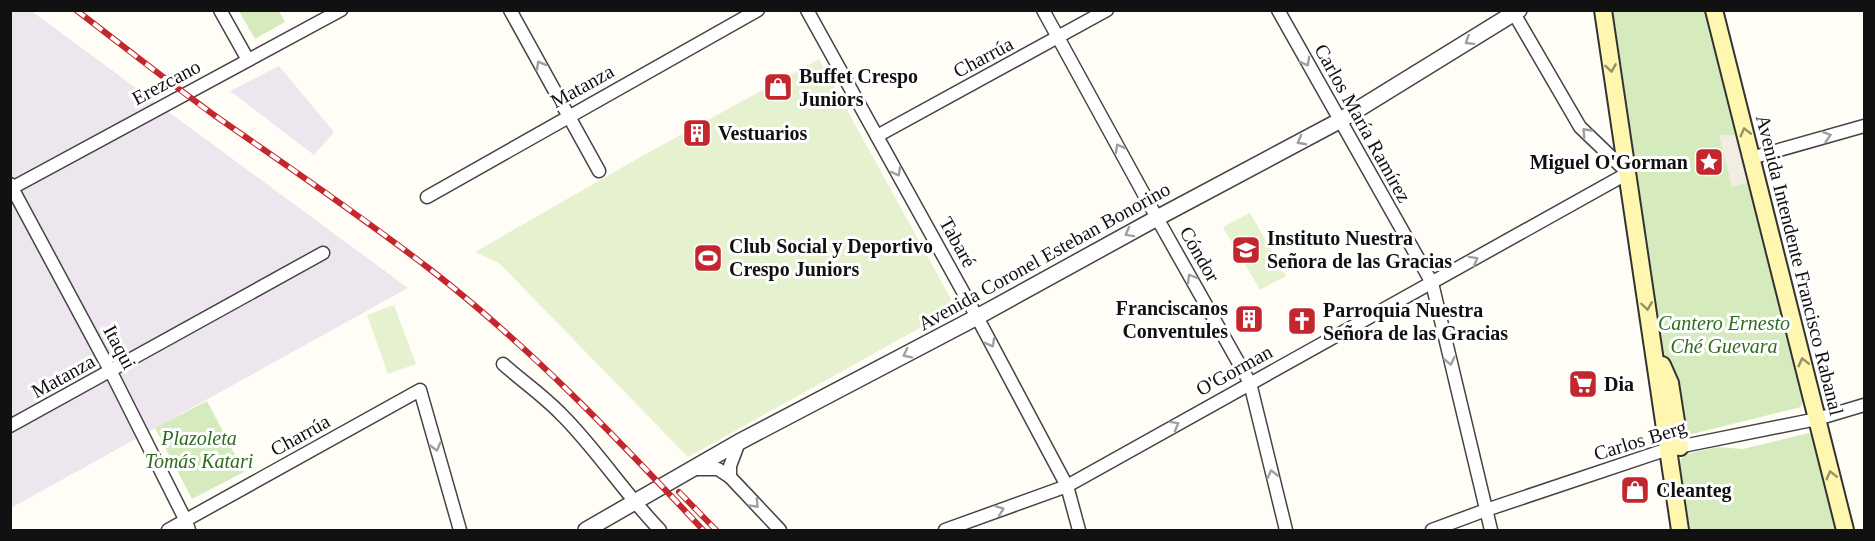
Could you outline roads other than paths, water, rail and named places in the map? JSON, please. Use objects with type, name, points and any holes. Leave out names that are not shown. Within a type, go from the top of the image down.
[{"type":"main road","points":[[1602,10],[1653,345],[1674,448],[1680,531]]},
{"type":"main road","name":"Avenida Intendente Francisco Rabanal","points":[[1714,10],[1845,531]]},
{"type":"street","points":[[220,10],[248,60]]},
{"type":"street","name":"Erezcano","points":[[11,187],[341,10]]},
{"type":"street","points":[[510,10],[599,171]]},
{"type":"street","name":"Matanza","points":[[427,197],[758,10]]},
{"type":"street","name":"Tabaré","points":[[807,10],[978,317],[1067,486],[1080,531]]},
{"type":"street","name":"Cóndor","points":[[1043,10],[1156,218],[1250,383],[1286,531]]},
{"type":"street","name":"Charrúa","points":[[877,136],[1107,10]]},
{"type":"street","name":"Carlos María Ramírez","points":[[1278,10],[1432,284],[1491,531]]},
{"type":"street","points":[[1515,11],[1580,127],[1628,173]]},
{"type":"street","name":"Avenida Coronel Esteban Bonorino","points":[[586,531],[739,442],[978,317],[1156,218],[1339,121],[1515,11]]},
{"type":"street","points":[[1751,158],[1864,126]]},
{"type":"street","name":"O'Gorman","points":[[945,531],[1067,486],[1628,173]]},
{"type":"street","name":"Itaqui","points":[[11,187],[111,372],[188,526]]},
{"type":"street","name":"Matanza","points":[[10,426],[323,253]]},
{"type":"street","points":[[503,364],[562,414],[598,456],[634,504],[660,531]]},
{"type":"street","name":"Charrúa","points":[[168,531],[188,526],[420,390],[460,531]]},
{"type":"street","name":"Carlos Berg","points":[[1432,531],[1486,510],[1674,448],[1817,419],[1864,405]]},
{"type":"street","points":[[730,477],[730,465],[739,442]]},
{"type":"street","points":[[694,469],[718,469],[730,477],[780,531]]},
{"type":"railway","points":[[76,10],[196,102],[378,230],[468,300],[572,395],[703,530]]},
{"type":"railway","points":[[679,492],[716,530]]},
{"type":"place","name":"Buffet Crespo Juniors","points":[[778,87]]},
{"type":"place","name":"Vestuarios","points":[[697,133]]},
{"type":"place","name":"Miguel O'Gorman","points":[[1709,162]]},
{"type":"place","name":"Instituto Nuestra Señora de las Gracias","points":[[1246,250]]},
{"type":"place","name":"Club Social y Deportivo Crespo Juniors","points":[[708,258]]},
{"type":"place","name":"Franciscanos Conventules","points":[[1249,319]]},
{"type":"place","name":"Parroquia Nuestra Señora de las Gracias","points":[[1302,321]]},
{"type":"place","name":"Dia","points":[[1583,384]]},
{"type":"place","name":"Cleanteg","points":[[1635,490]]},
{"type":"park label","name":"Cantero Ernesto Ché Guevara","points":[[1724,334]]},
{"type":"park label","name":"Plazoleta Tomás Katari","points":[[199,450]]}]
